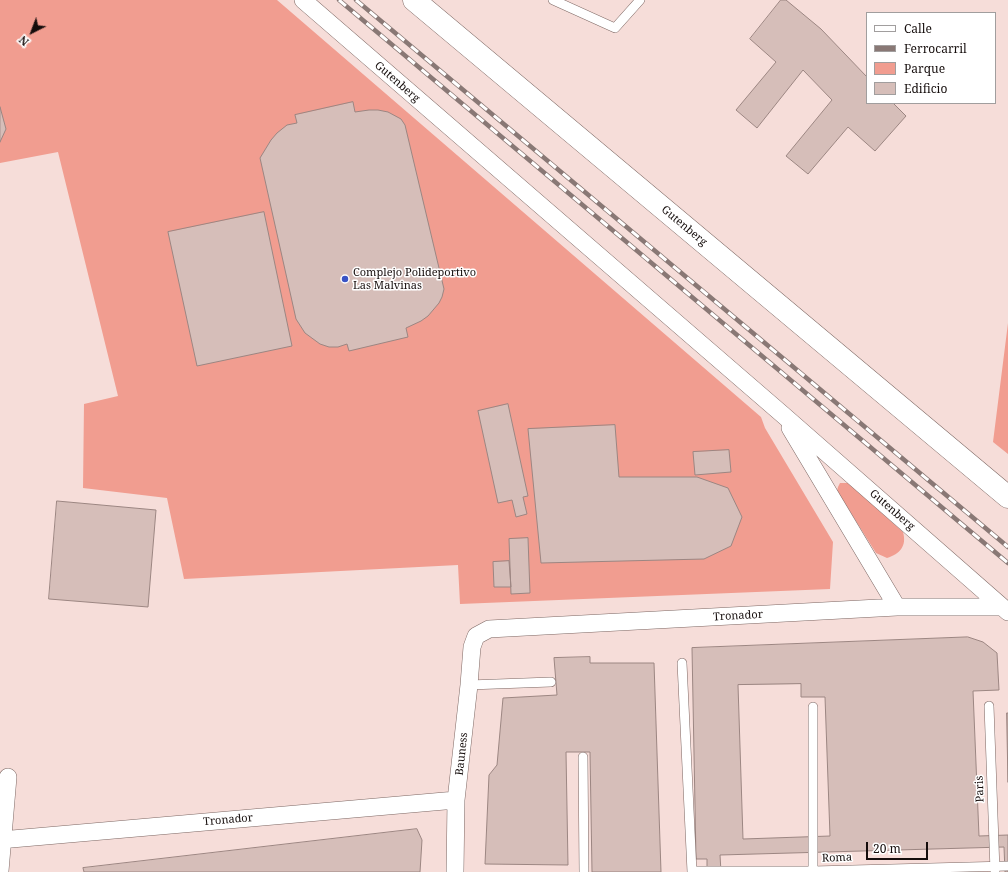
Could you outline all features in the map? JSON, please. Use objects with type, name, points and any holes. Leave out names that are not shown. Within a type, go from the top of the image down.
[{"type":"street","name":"Gutenberg","points":[[303,0],[1005,609]]},
{"type":"street","name":"Gutenberg","points":[[414,0],[1008,497]]},
{"type":"street","name":"Gutenberg","points":[[782,414],[897,607]]},
{"type":"street","name":"Tronador","points":[[476,636],[488,629],[897,607],[1005,609]]},
{"type":"street","name":"Bauness","points":[[455,872],[456,800],[472,647],[476,636]]},
{"type":"street","points":[[0,871],[1,840],[8,777]]},
{"type":"street","name":"Tronador","points":[[1,840],[456,800]]},
{"type":"lane","points":[[553,0],[615,28],[640,0]]},
{"type":"lane","points":[[682,663],[692,871]]},
{"type":"lane","points":[[469,685],[551,682]]},
{"type":"lane","points":[[813,706],[813,871]]},
{"type":"lane","name":"Paris","points":[[989,706],[995,869]]},
{"type":"lane","points":[[583,757],[584,872]]},
{"type":"lane","name":"Roma","points":[[692,871],[995,869],[1008,866]]},
{"type":"green space","name":"Complejo Polideportivo Las Malvinas","points":[[0,0],[277,0],[761,417],[765,428],[833,542],[830,589],[460,604],[458,565],[184,579],[167,498],[83,488],[84,404],[118,396],[58,152],[0,163]]},
{"type":"green space","points":[[1008,323],[1008,454],[993,442]]},
{"type":"green space","points":[[840,483],[849,483],[903,532],[904,541],[899,552],[887,558],[876,553],[837,491]]},
{"type":"building","points":[[781,0],[786,0],[821,29],[866,76],[866,104],[894,104],[906,116],[875,151],[848,127],[808,174],[786,156],[832,100],[803,70],[757,128],[736,110],[776,62],[750,39]]},
{"type":"building","points":[[353,102],[355,112],[378,110],[388,112],[401,119],[405,125],[444,289],[439,303],[428,316],[406,328],[408,337],[349,351],[347,344],[338,347],[329,347],[320,344],[305,333],[296,319],[260,158],[277,133],[287,125],[297,123],[295,115]]},
{"type":"building","points":[[0,107],[6,129],[0,142]]},
{"type":"building","points":[[264,212],[292,346],[197,366],[168,232]]},
{"type":"building","points":[[508,404],[528,496],[523,497],[527,514],[516,517],[512,500],[498,503],[478,411]]},
{"type":"building","points":[[615,425],[619,477],[697,477],[728,488],[742,517],[731,546],[704,559],[541,563],[528,429]]},
{"type":"building","points":[[729,450],[731,472],[695,475],[693,452]]},
{"type":"building","points":[[57,501],[156,510],[148,607],[49,599]]},
{"type":"building","points":[[528,538],[530,593],[511,594],[509,539]]},
{"type":"building","points":[[509,561],[511,587],[494,587],[493,562]]},
{"type":"building","points":[[968,637],[983,642],[997,653],[999,690],[973,691],[979,836],[1008,835],[1008,872],[1005,872],[1004,847],[720,855],[721,872],[707,872],[707,859],[696,859],[692,648]],"holes":[[[801,684],[801,697],[825,697],[830,836],[743,839],[738,685]]]},
{"type":"building","points":[[590,657],[590,663],[654,663],[661,872],[592,872],[590,752],[566,752],[568,865],[485,864],[489,775],[497,765],[503,698],[557,695],[554,658]]},
{"type":"building","points":[[1007,713],[1008,713],[1008,782]]},
{"type":"building","points":[[417,829],[422,840],[420,872],[84,872],[83,868]]},
{"type":"railway","points":[[339,0],[1008,563]]},
{"type":"railway","points":[[356,0],[1008,547]]},
{"type":"place","name":"Complejo Polideportivo Las Malvinas","points":[[345,279]]}]
